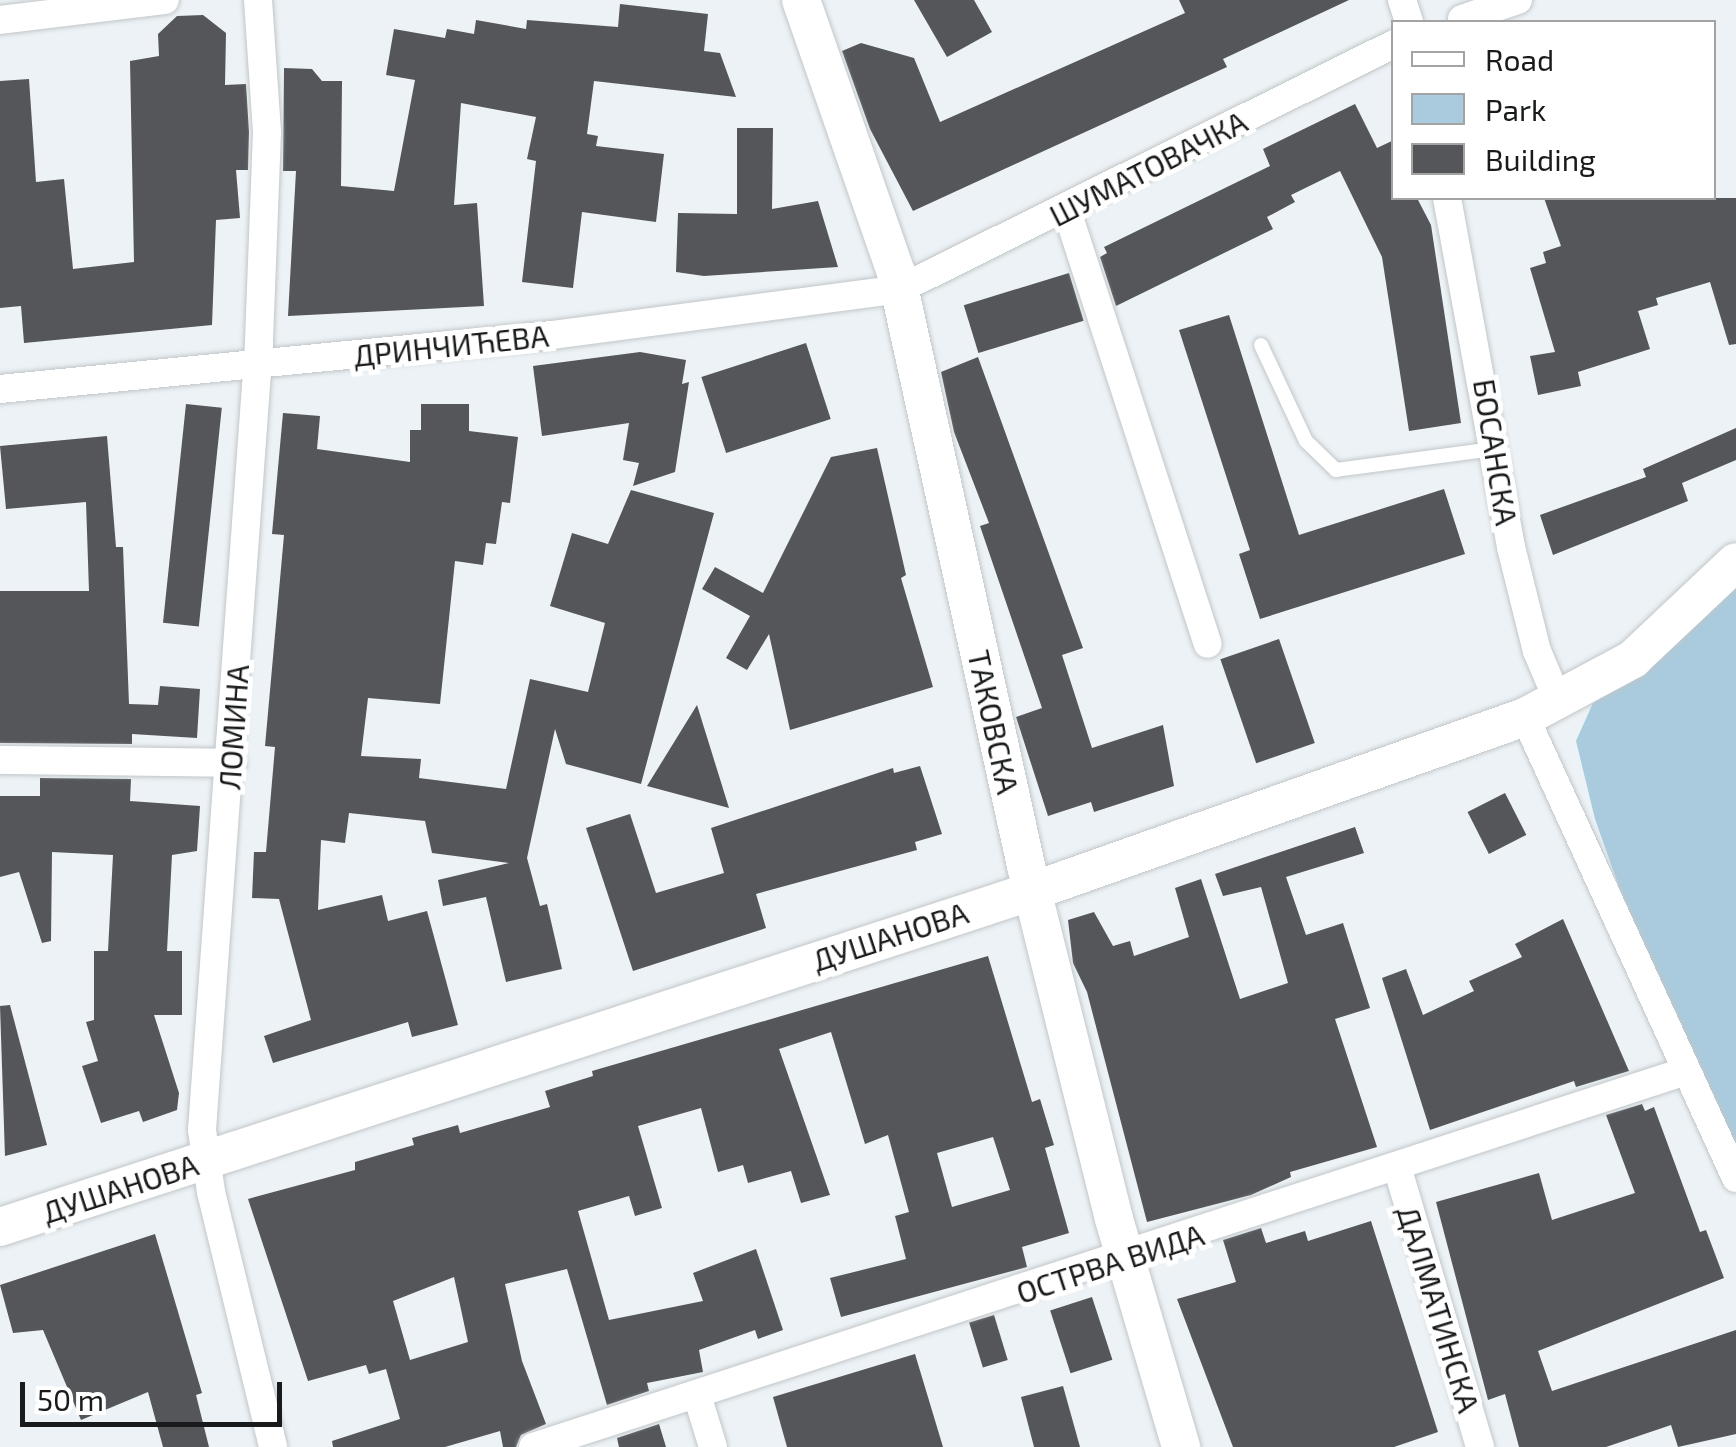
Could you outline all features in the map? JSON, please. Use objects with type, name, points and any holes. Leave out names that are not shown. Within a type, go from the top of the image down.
[{"type":"main road","name":"ТАКОВСКА","points":[[801,0],[900,289],[1033,891],[1125,1258],[1181,1447]]},
{"type":"main road","name":"ДУШАНОВА","points":[[0,1227],[1033,891],[1542,710],[1661,637],[1736,562]]},
{"type":"street","points":[[0,20],[166,0]]},
{"type":"street","name":"ЛОМИНА","points":[[258,0],[267,132],[258,364],[232,763],[203,1087],[208,1160],[273,1447]]},
{"type":"street","points":[[1462,19],[1518,0]]},
{"type":"street","name":"ШУМАТОВАЧКА","points":[[900,289],[1067,211],[1391,46]]},
{"type":"street","name":"БОСАНСКА","points":[[1448,200],[1542,710],[1686,1072],[1736,1178]]},
{"type":"street","points":[[1067,211],[1208,644]]},
{"type":"street","name":"ДРИНЧИЋЕВА","points":[[0,389],[552,335],[900,289]]},
{"type":"street","points":[[0,760],[232,763]]},
{"type":"street","name":"ОСТРВА ВИДА","points":[[533,1447],[1398,1170],[1686,1072]]},
{"type":"street","name":"ДАЛМАТИНСКА","points":[[1398,1170],[1480,1447]]},
{"type":"street","points":[[697,1395],[713,1447]]},
{"type":"lane","points":[[1260,345],[1306,441],[1336,470],[1494,449]]},
{"type":"green space","points":[[1736,562],[1736,1146],[1679,1057],[1595,819],[1576,741],[1593,703]]},
{"type":"building","points":[[914,0],[974,0],[992,32],[947,57]]},
{"type":"building","points":[[1179,0],[1349,0],[1223,59],[1227,67],[913,211],[870,129],[842,51],[861,43],[914,58],[940,122],[1185,13]]},
{"type":"building","points":[[620,4],[708,14],[704,51],[720,53],[736,97],[594,81],[587,134],[598,136],[596,146],[664,154],[656,222],[582,212],[573,288],[522,282],[536,161],[527,159],[536,117],[461,103],[454,205],[477,203],[484,306],[288,316],[296,171],[283,171],[284,68],[312,69],[322,81],[342,81],[341,186],[394,191],[415,80],[386,75],[394,29],[445,38],[447,29],[474,34],[476,20],[526,29],[527,20],[618,27]]},
{"type":"building","points":[[203,15],[226,33],[225,85],[246,84],[249,132],[248,170],[236,170],[240,218],[216,220],[212,325],[24,343],[21,306],[0,308],[0,81],[29,79],[36,182],[64,179],[73,269],[134,262],[130,61],[159,56],[158,34],[177,16]]},
{"type":"building","points":[[1355,104],[1377,148],[1391,141],[1391,200],[1418,200],[1431,225],[1461,423],[1409,431],[1382,257],[1340,171],[1291,195],[1295,202],[1267,217],[1273,229],[1116,306],[1100,257],[1107,253],[1104,247],[1270,166],[1263,149]]},
{"type":"building","points":[[737,128],[773,128],[772,209],[818,201],[838,267],[704,276],[676,272],[678,213],[737,214]]},
{"type":"building","points":[[1736,198],[1736,344],[1729,345],[1710,282],[1656,298],[1658,305],[1638,311],[1650,349],[1578,372],[1581,386],[1538,395],[1530,356],[1555,352],[1530,268],[1546,263],[1543,252],[1561,246],[1545,200]]},
{"type":"building","points":[[1069,273],[1084,321],[978,353],[964,305]]},
{"type":"building","points":[[1229,315],[1299,535],[1444,489],[1465,554],[1260,619],[1239,554],[1250,550],[1179,330]]},
{"type":"building","points":[[806,343],[831,419],[726,453],[701,377]]},
{"type":"building","points":[[640,352],[686,360],[682,384],[689,382],[675,472],[633,486],[639,463],[623,460],[629,423],[542,436],[533,366]]},
{"type":"building","points":[[978,357],[1083,648],[1062,655],[1092,748],[1163,725],[1174,786],[1094,812],[1091,802],[1048,816],[1016,717],[1042,708],[980,526],[989,523],[954,432],[941,372]]},
{"type":"building","points":[[186,404],[222,408],[199,627],[163,623]]},
{"type":"building","points":[[421,404],[469,404],[469,431],[518,437],[510,503],[502,502],[496,544],[486,543],[483,565],[455,561],[440,704],[368,698],[361,756],[421,759],[419,778],[506,789],[530,679],[588,692],[605,623],[550,606],[572,533],[608,544],[631,490],[714,513],[641,784],[566,764],[555,729],[527,858],[540,906],[547,904],[562,969],[506,982],[486,897],[443,906],[438,880],[509,863],[432,853],[425,821],[349,813],[345,843],[321,840],[318,910],[382,895],[388,921],[427,911],[458,1025],[412,1037],[408,1022],[273,1063],[264,1036],[311,1020],[279,899],[252,898],[254,852],[266,852],[275,747],[265,746],[284,535],[272,534],[283,413],[320,416],[317,449],[410,462],[410,430],[421,430]]},
{"type":"building","points":[[1736,428],[1736,460],[1682,483],[1688,501],[1553,555],[1540,515],[1646,477],[1643,469]]},
{"type":"building","points":[[107,436],[116,547],[123,547],[129,704],[158,705],[160,686],[200,689],[197,738],[132,734],[132,744],[0,743],[0,591],[89,591],[86,502],[6,509],[0,446]]},
{"type":"building","points":[[877,448],[906,575],[901,578],[933,687],[790,730],[769,634],[747,670],[726,658],[750,616],[702,589],[715,567],[763,593],[831,457]]},
{"type":"building","points":[[1279,639],[1315,743],[1256,763],[1220,659]]},
{"type":"building","points":[[697,705],[729,808],[647,786]]},
{"type":"building","points":[[920,766],[942,834],[915,842],[917,850],[756,894],[766,928],[633,971],[586,828],[630,814],[656,893],[724,873],[711,828],[893,768],[894,773]]},
{"type":"building","points":[[40,778],[131,779],[130,801],[200,806],[197,851],[172,855],[167,951],[182,951],[182,1015],[154,1015],[179,1093],[177,1110],[143,1122],[139,1111],[101,1123],[82,1066],[98,1061],[86,1022],[94,1020],[94,951],[108,951],[113,855],[52,852],[51,941],[42,943],[19,872],[0,877],[0,796],[40,796]]},
{"type":"building","points":[[1505,793],[1526,835],[1489,854],[1468,812]]},
{"type":"building","points":[[1355,827],[1364,853],[1286,877],[1306,935],[1343,923],[1370,1008],[1335,1019],[1377,1147],[1290,1172],[1291,1177],[1251,1195],[1147,1222],[1087,992],[1073,963],[1068,920],[1094,912],[1113,946],[1130,941],[1134,956],[1189,937],[1175,888],[1201,879],[1240,999],[1288,983],[1261,887],[1223,896],[1215,874]]},
{"type":"building","points":[[1563,919],[1629,1071],[1576,1087],[1574,1081],[1430,1130],[1382,978],[1406,969],[1423,1015],[1474,991],[1469,981],[1522,957],[1515,944]]},
{"type":"building","points":[[988,956],[1032,1102],[1040,1099],[1054,1145],[1045,1148],[1069,1233],[1022,1247],[1027,1267],[841,1317],[830,1278],[906,1259],[895,1216],[909,1212],[888,1135],[865,1144],[831,1032],[779,1049],[830,1195],[801,1203],[791,1171],[748,1183],[743,1165],[718,1172],[701,1108],[638,1126],[662,1208],[635,1216],[629,1196],[578,1211],[609,1320],[703,1301],[693,1273],[756,1249],[783,1330],[758,1339],[755,1330],[699,1350],[703,1372],[647,1383],[649,1391],[607,1405],[567,1269],[505,1284],[522,1361],[546,1424],[521,1435],[516,1447],[503,1447],[500,1431],[445,1447],[333,1447],[332,1441],[400,1419],[386,1369],[369,1374],[366,1365],[308,1381],[248,1199],[355,1170],[355,1162],[414,1145],[412,1138],[458,1125],[460,1133],[550,1107],[545,1091],[593,1076],[592,1071]],"holes":[[[993,1137],[1010,1190],[952,1207],[937,1153]],[[454,1277],[468,1342],[410,1360],[393,1301]]]},
{"type":"building","points":[[10,1005],[47,1145],[5,1156],[0,1006]]},
{"type":"building","points":[[1642,1104],[1645,1111],[1654,1107],[1700,1232],[1706,1230],[1724,1278],[1538,1351],[1552,1391],[1736,1330],[1736,1434],[1678,1447],[1671,1425],[1606,1447],[1519,1447],[1505,1394],[1488,1400],[1436,1202],[1539,1173],[1552,1220],[1635,1193],[1606,1115]]},
{"type":"building","points":[[1371,1221],[1438,1432],[1394,1447],[1233,1447],[1177,1299],[1236,1282],[1223,1240],[1261,1228],[1266,1243],[1305,1231],[1308,1241]]},
{"type":"building","points":[[155,1234],[202,1393],[196,1395],[209,1447],[163,1447],[148,1392],[81,1420],[43,1330],[13,1333],[0,1285]]},
{"type":"building","points":[[1092,1297],[1112,1360],[1071,1373],[1050,1311]]},
{"type":"building","points":[[994,1315],[1008,1360],[983,1368],[969,1323]]},
{"type":"building","points":[[915,1354],[943,1447],[787,1447],[773,1397]]},
{"type":"building","points":[[1063,1386],[1080,1447],[1034,1447],[1021,1397]]},
{"type":"building","points":[[659,1424],[666,1447],[619,1447],[617,1438]]}]
